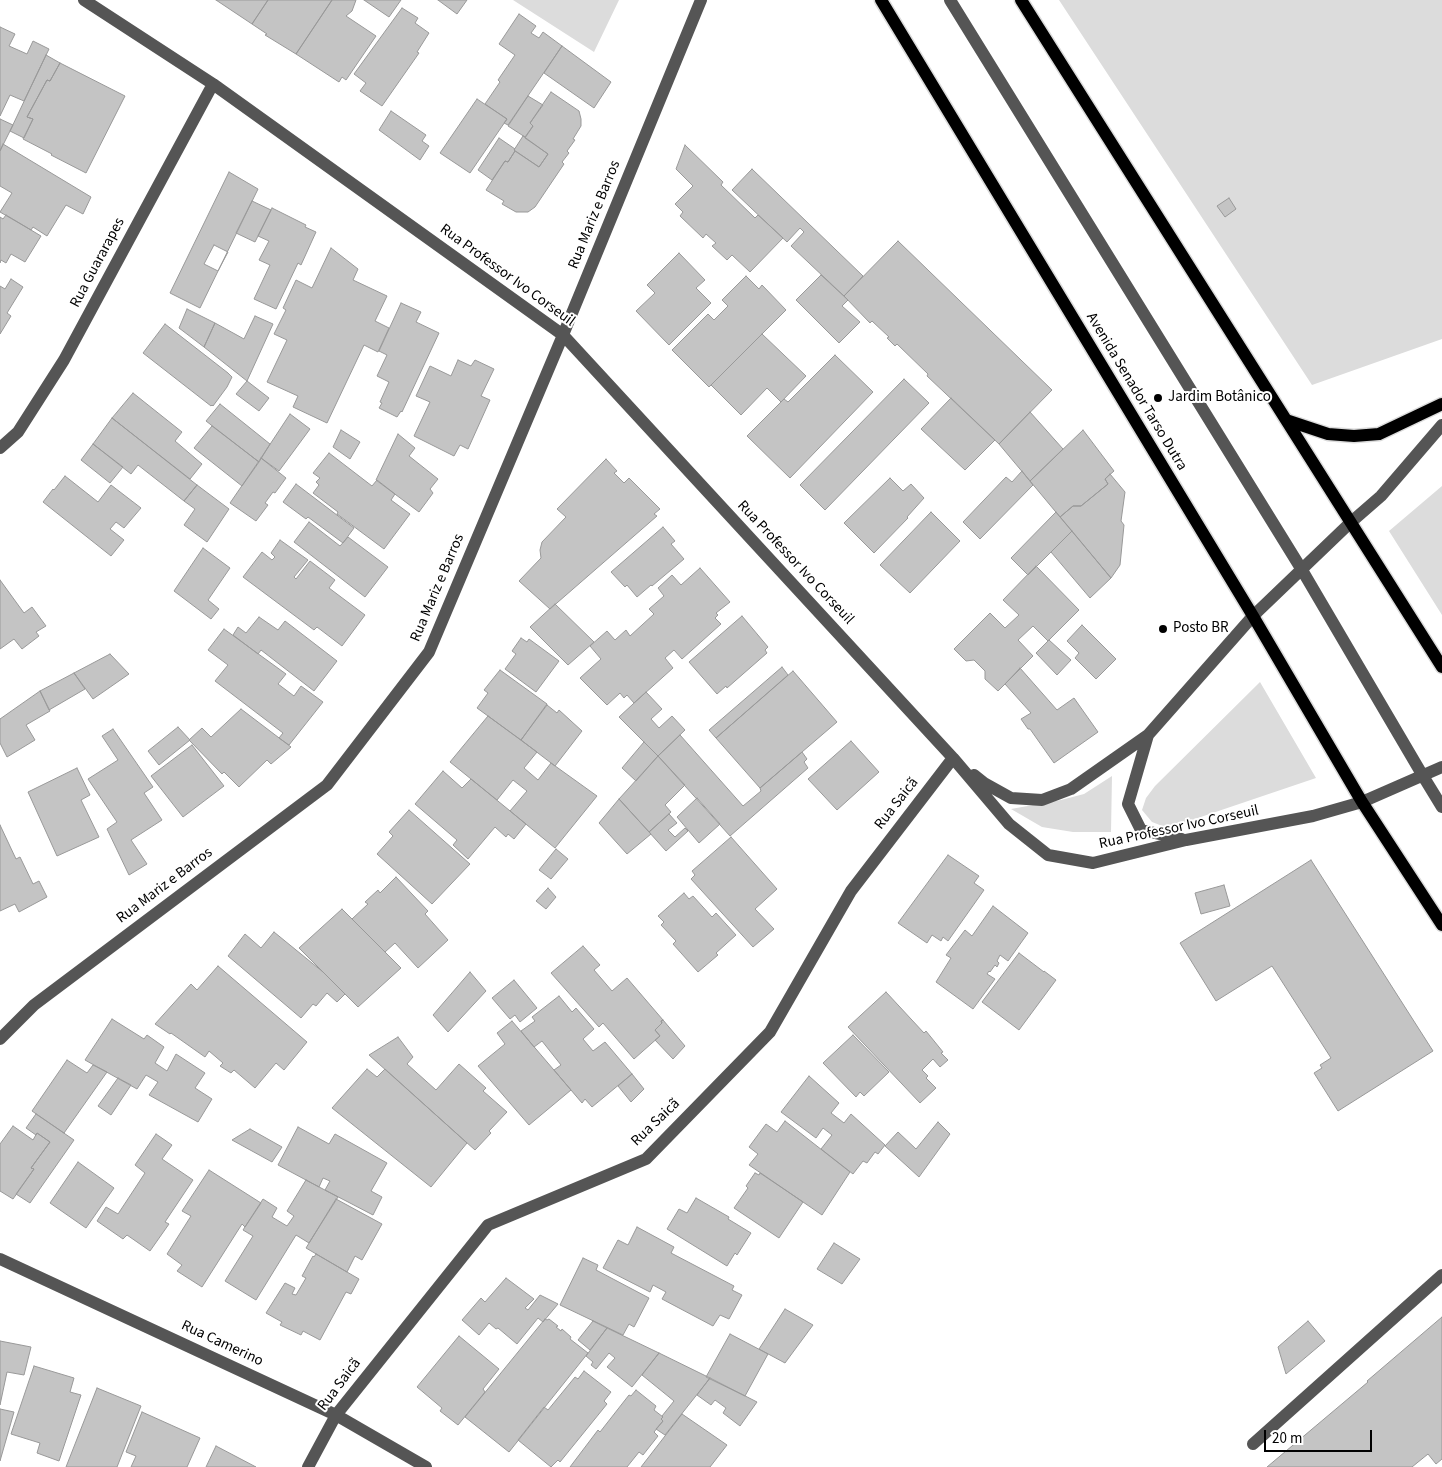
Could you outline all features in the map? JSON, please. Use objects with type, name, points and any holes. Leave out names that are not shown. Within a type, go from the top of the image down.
[{"type":"main road","name":"Avenida Senador Tarso Dutra","points":[[881,0],[1253,616],[1362,802],[1442,925]]},
{"type":"main road","points":[[1021,0],[1442,668]]},
{"type":"main road","points":[[1286,420],[1328,434],[1370,435],[1379,434],[1442,404]]},
{"type":"street","name":"Rua Professor Ivo Corseuil","points":[[84,0],[213,84],[563,335],[952,758],[1008,824],[1048,855],[1093,863],[1186,840],[1313,816],[1362,802],[1442,767]]},
{"type":"street","name":"Rua Mariz e Barros","points":[[0,1038],[34,1005],[327,785],[429,652],[563,335],[701,0]]},
{"type":"street","points":[[950,0],[1302,570],[1442,807]]},
{"type":"street","name":"Rua Guararapes","points":[[0,448],[18,432],[64,360],[213,84]]},
{"type":"street","name":"Rua Professor Ivo Corseuil","points":[[952,758],[984,783],[1012,798],[1042,800],[1071,789],[1148,735],[1253,616],[1350,523],[1381,496],[1442,425]]},
{"type":"street","points":[[1148,735],[1128,804],[1141,830],[1186,840]]},
{"type":"street","name":"Rua Saicã","points":[[308,1467],[336,1415],[488,1225],[646,1159],[770,1032],[851,891],[952,758]]},
{"type":"street","name":"Rua Camerino","points":[[0,1259],[336,1415],[426,1467]]},
{"type":"street","points":[[1253,1444],[1442,1275]]},
{"type":"shaded area","points":[[513,0],[619,0],[594,52]]},
{"type":"shaded area","points":[[1059,0],[1442,0],[1442,339],[1312,385]]},
{"type":"shaded area","points":[[1442,486],[1442,615],[1389,531]]},
{"type":"shaded area","points":[[1260,682],[1316,778],[1183,823],[1165,827],[1152,822],[1142,810],[1146,798],[1155,786]]},
{"type":"shaded area","points":[[1112,776],[1111,832],[1073,832],[1042,827],[1011,809],[1084,794]]},
{"type":"building","points":[[216,0],[268,0],[252,24]]},
{"type":"building","points":[[268,0],[332,0],[296,54],[265,35],[267,34],[252,24]]},
{"type":"building","points":[[332,0],[356,0],[352,11],[346,16],[376,36],[346,80],[342,77],[339,82],[296,54]]},
{"type":"building","points":[[364,0],[401,0],[389,17]]},
{"type":"building","points":[[438,0],[467,0],[457,14]]},
{"type":"building","points":[[402,8],[418,18],[415,23],[429,33],[417,52],[419,53],[382,106],[360,91],[366,83],[354,74]]},
{"type":"building","points":[[519,14],[536,26],[531,33],[539,38],[543,32],[562,46],[508,125],[504,123],[507,119],[485,104],[515,55],[499,44]]},
{"type":"building","points":[[0,27],[15,34],[9,46],[27,54],[33,41],[49,49],[24,101],[10,95],[0,116]]},
{"type":"building","points":[[562,46],[611,82],[594,108],[544,73]]},
{"type":"building","points":[[46,55],[60,63],[50,81],[47,80],[27,117],[33,119],[24,138],[10,131]]},
{"type":"building","points":[[60,63],[125,96],[86,173],[23,139],[33,119],[27,117],[47,80],[50,81]]},
{"type":"building","points":[[551,92],[579,111],[581,126],[573,139],[575,140],[567,151],[569,153],[562,162],[564,164],[535,207],[528,212],[516,212],[502,204],[504,201],[486,190],[505,161],[508,162],[515,151],[539,167],[548,154],[525,138],[533,126],[530,123]]},
{"type":"building","points":[[528,96],[543,105],[530,123],[533,126],[525,137],[508,126]]},
{"type":"building","points":[[477,99],[507,119],[470,173],[440,153]]},
{"type":"building","points":[[391,111],[426,135],[422,141],[429,146],[420,160],[379,130]]},
{"type":"building","points":[[0,119],[13,125],[0,151]]},
{"type":"building","points":[[523,136],[548,154],[539,167],[514,150]]},
{"type":"building","points":[[499,138],[515,149],[515,151],[508,162],[505,161],[492,180],[478,170]]},
{"type":"building","points":[[3,144],[91,197],[83,214],[66,205],[47,236],[33,227],[31,230],[0,212],[12,193],[0,186],[0,151]]},
{"type":"building","points":[[685,145],[723,182],[721,185],[755,218],[758,215],[783,238],[750,272],[732,255],[727,260],[712,246],[716,243],[706,234],[703,238],[680,216],[683,212],[675,204],[693,186],[676,169]]},
{"type":"building","points":[[752,169],[863,276],[844,296],[791,246],[804,232],[800,228],[787,242],[732,190]]},
{"type":"building","points":[[229,172],[258,189],[200,308],[170,293]]},
{"type":"building","points":[[1229,198],[1236,209],[1225,217],[1217,206]]},
{"type":"building","points":[[252,201],[271,210],[255,242],[236,233]]},
{"type":"building","points":[[272,208],[316,232],[301,265],[298,263],[276,309],[254,299],[270,265],[259,260],[269,241],[258,236]]},
{"type":"building","points":[[6,215],[41,236],[25,262],[11,254],[6,263],[1,260],[0,263],[0,217],[3,219]]},
{"type":"building","points":[[898,241],[1052,390],[999,444],[927,376],[928,374],[897,344],[895,346],[887,338],[889,337],[872,321],[870,323],[844,296]]},
{"type":"building","points":[[214,245],[228,252],[218,271],[204,264]]},
{"type":"building","points":[[331,248],[358,269],[353,280],[387,296],[375,321],[389,328],[378,352],[364,345],[327,423],[293,407],[298,396],[267,382],[287,340],[274,334],[286,310],[283,308],[296,280],[312,288]]},
{"type":"building","points":[[679,253],[705,280],[696,288],[711,303],[669,345],[636,311],[655,293],[647,285]]},
{"type":"building","points":[[821,275],[848,300],[842,306],[860,322],[839,343],[796,300]]},
{"type":"building","points":[[746,276],[759,289],[762,285],[786,310],[709,387],[672,350],[708,314],[714,320],[728,306],[722,300]]},
{"type":"building","points":[[11,279],[23,287],[7,313],[11,316],[0,334],[0,286],[5,289]]},
{"type":"building","points":[[401,303],[421,312],[416,322],[439,333],[402,412],[397,417],[379,408],[389,382],[377,376],[387,355],[379,351]]},
{"type":"building","points":[[187,309],[215,323],[204,347],[179,328]]},
{"type":"building","points":[[255,316],[273,324],[247,381],[204,347],[215,323],[244,339]]},
{"type":"building","points":[[165,324],[232,377],[213,406],[143,353]]},
{"type":"building","points":[[762,334],[806,376],[781,402],[767,388],[741,415],[711,385]]},
{"type":"building","points":[[835,355],[873,392],[790,478],[747,436],[784,399],[788,402]]},
{"type":"building","points":[[458,360],[471,366],[475,360],[494,369],[481,396],[490,400],[468,449],[460,445],[454,456],[414,436],[430,402],[416,396],[430,366],[451,376]]},
{"type":"building","points":[[904,379],[929,403],[825,510],[800,485]]},
{"type":"building","points":[[247,381],[269,398],[259,411],[236,394]]},
{"type":"building","points":[[133,393],[182,432],[175,441],[202,464],[190,479],[112,418]]},
{"type":"building","points":[[951,398],[995,440],[965,470],[921,429]]},
{"type":"building","points":[[220,404],[270,444],[259,462],[206,421]]},
{"type":"building","points":[[1030,412],[1063,449],[1030,481],[999,444]]},
{"type":"building","points":[[290,414],[310,429],[279,471],[261,458]]},
{"type":"building","points":[[112,418],[197,485],[184,501],[138,465],[131,474],[93,444]]},
{"type":"building","points":[[212,426],[259,462],[242,486],[194,448]]},
{"type":"building","points":[[341,430],[360,442],[350,459],[333,447]]},
{"type":"building","points":[[1083,430],[1114,471],[1105,479],[1108,484],[1081,506],[1073,506],[1060,517],[1030,481]]},
{"type":"building","points":[[398,434],[415,448],[409,456],[438,479],[430,489],[433,493],[419,512],[376,480]]},
{"type":"building","points":[[93,444],[123,467],[110,483],[81,460]]},
{"type":"building","points":[[329,453],[372,486],[377,480],[395,494],[391,500],[410,514],[384,549],[337,514],[338,512],[313,493],[319,485],[316,482],[320,478],[313,473]]},
{"type":"building","points":[[261,458],[286,478],[265,503],[268,505],[256,521],[230,503]]},
{"type":"building","points":[[606,459],[617,471],[614,473],[624,483],[629,478],[660,509],[654,514],[657,516],[550,609],[519,581],[541,558],[542,542],[566,517],[557,509]]},
{"type":"building","points":[[1022,471],[1033,485],[980,539],[963,522],[1006,477],[1012,482]]},
{"type":"building","points":[[1110,474],[1125,492],[1121,521],[1124,525],[1120,565],[1111,578],[1060,517],[1073,506],[1081,506],[1108,484],[1105,479]]},
{"type":"building","points":[[65,476],[98,502],[111,485],[141,508],[124,528],[116,522],[110,529],[124,540],[111,556],[43,502]]},
{"type":"building","points":[[890,478],[903,491],[911,484],[924,498],[908,518],[874,553],[844,523]]},
{"type":"building","points":[[296,484],[354,528],[343,543],[308,517],[306,519],[283,502]]},
{"type":"building","points":[[197,485],[229,509],[207,542],[184,525],[195,509],[184,501]]},
{"type":"building","points":[[931,512],[960,541],[910,593],[880,565]]},
{"type":"building","points":[[1056,512],[1072,531],[1028,575],[1011,558]]},
{"type":"building","points":[[309,522],[340,546],[348,537],[388,567],[365,597],[294,542]]},
{"type":"building","points":[[663,527],[675,541],[671,544],[684,559],[637,597],[627,585],[625,587],[611,572]]},
{"type":"building","points":[[1072,531],[1111,578],[1090,598],[1051,552]]},
{"type":"building","points":[[280,540],[308,560],[294,577],[296,579],[310,561],[335,580],[329,588],[365,615],[342,646],[317,627],[314,630],[243,577],[262,552],[272,560],[275,557],[271,553]]},
{"type":"building","points":[[203,548],[230,568],[208,600],[219,609],[211,619],[174,591]]},
{"type":"building","points":[[1036,566],[1079,610],[1048,641],[1033,626],[1018,640],[1033,656],[998,691],[985,679],[985,671],[974,660],[966,661],[954,649],[990,613],[1005,628],[1019,615],[1003,600]]},
{"type":"building","points":[[700,568],[730,602],[716,613],[718,615],[715,618],[721,624],[682,659],[674,650],[665,658],[673,668],[634,703],[627,695],[624,698],[620,693],[607,705],[580,678],[601,659],[590,646],[607,631],[615,640],[626,630],[630,636],[654,614],[649,609],[664,596],[658,588],[672,575],[681,585]]},
{"type":"building","points":[[0,580],[24,613],[32,607],[46,626],[36,632],[39,636],[22,649],[14,639],[0,649]]},
{"type":"building","points":[[555,604],[594,642],[568,665],[530,627]]},
{"type":"building","points":[[742,616],[768,647],[765,650],[767,653],[727,688],[726,686],[717,694],[689,662]]},
{"type":"building","points":[[259,617],[278,630],[285,621],[337,661],[314,691],[261,650],[258,654],[233,635],[238,627],[246,633]]},
{"type":"building","points":[[1082,625],[1116,659],[1096,679],[1075,658],[1079,653],[1067,641]]},
{"type":"building","points":[[224,629],[286,674],[278,684],[294,696],[301,686],[323,702],[289,745],[279,738],[283,733],[215,681],[228,665],[208,650]]},
{"type":"building","points":[[521,638],[527,642],[529,639],[559,661],[536,692],[505,669],[516,654],[512,651]]},
{"type":"building","points":[[1049,640],[1071,660],[1057,675],[1036,653]]},
{"type":"building","points":[[110,654],[129,674],[93,699],[74,673]]},
{"type":"building","points":[[782,667],[788,675],[716,738],[709,730]]},
{"type":"building","points":[[1020,668],[1057,710],[1074,698],[1098,732],[1054,763],[1021,719],[1031,713],[1005,684]]},
{"type":"building","points":[[500,670],[547,704],[521,740],[477,708],[488,693],[484,690]]},
{"type":"building","points":[[793,671],[837,722],[760,788],[716,738]]},
{"type":"building","points":[[74,673],[85,689],[49,710],[40,691]]},
{"type":"building","points":[[40,691],[50,711],[26,725],[35,740],[7,757],[0,743],[0,719]]},
{"type":"building","points":[[646,692],[662,709],[651,719],[659,728],[672,716],[685,730],[658,756],[619,717]]},
{"type":"building","points":[[547,705],[557,713],[559,710],[582,731],[555,766],[521,740]]},
{"type":"building","points":[[241,709],[291,747],[271,764],[267,760],[239,787],[224,772],[222,774],[189,740],[202,728],[211,737]]},
{"type":"building","points":[[488,716],[537,752],[524,768],[538,780],[551,763],[597,796],[555,848],[510,811],[527,791],[513,780],[497,800],[450,762]]},
{"type":"building","points":[[178,727],[190,740],[159,765],[148,751]]},
{"type":"building","points":[[113,729],[153,787],[144,793],[162,820],[131,840],[147,864],[129,875],[107,829],[117,822],[88,779],[118,760],[102,736]]},
{"type":"building","points":[[680,735],[743,806],[761,791],[760,788],[802,752],[807,759],[804,762],[808,768],[730,836],[658,756]]},
{"type":"building","points":[[851,741],[879,772],[837,810],[808,779]]},
{"type":"building","points":[[644,742],[658,756],[636,781],[622,768]]},
{"type":"building","points":[[192,745],[224,786],[183,817],[151,776]]},
{"type":"building","points":[[658,756],[685,785],[665,805],[671,812],[649,832],[619,799]]},
{"type":"building","points":[[77,768],[90,795],[81,800],[99,837],[57,856],[28,792]]},
{"type":"building","points":[[443,771],[462,788],[471,779],[526,824],[514,839],[508,834],[506,837],[495,827],[468,859],[453,845],[457,840],[415,804]]},
{"type":"building","points":[[697,798],[720,824],[699,843],[677,817]]},
{"type":"building","points":[[619,799],[651,834],[627,854],[599,823]]},
{"type":"building","points":[[409,810],[470,864],[432,904],[377,854],[393,836],[389,832]]},
{"type":"building","points":[[669,814],[677,823],[668,830],[675,837],[685,828],[688,831],[666,851],[649,832]]},
{"type":"building","points":[[0,825],[16,859],[20,857],[33,884],[39,881],[47,897],[19,912],[15,904],[0,911]]},
{"type":"building","points":[[731,837],[777,889],[755,909],[774,929],[753,947],[691,879],[695,875],[692,871]]},
{"type":"building","points":[[556,849],[568,859],[551,879],[539,870]]},
{"type":"building","points":[[948,855],[979,876],[974,883],[984,890],[948,941],[943,937],[941,941],[932,935],[927,943],[898,923]]},
{"type":"building","points":[[1311,860],[1433,1051],[1338,1111],[1314,1073],[1322,1068],[1320,1065],[1331,1058],[1272,966],[1216,1001],[1180,943]]},
{"type":"building","points":[[396,877],[428,911],[425,914],[448,940],[418,968],[395,943],[385,952],[352,919],[368,904],[365,902],[378,890],[380,893]]},
{"type":"building","points":[[1224,885],[1230,906],[1201,914],[1195,893]]},
{"type":"building","points":[[548,888],[556,897],[546,909],[536,901]]},
{"type":"building","points":[[684,893],[689,899],[693,896],[712,917],[716,913],[736,935],[716,953],[718,955],[698,972],[673,944],[676,941],[661,925],[664,922],[658,916]]},
{"type":"building","points":[[993,906],[1028,933],[1008,961],[1000,955],[997,967],[995,965],[987,974],[995,979],[973,1009],[936,982],[951,958],[946,955],[965,930],[972,936]]},
{"type":"building","points":[[342,909],[401,968],[358,1007],[299,948]]},
{"type":"building","points":[[274,932],[323,972],[345,994],[337,1002],[327,993],[316,1006],[313,1004],[301,1018],[228,956],[245,934],[261,948]]},
{"type":"building","points":[[583,946],[600,965],[594,970],[612,991],[627,978],[663,1020],[655,1030],[660,1036],[634,1059],[603,1023],[599,1027],[551,973]]},
{"type":"building","points":[[1019,953],[1056,980],[1019,1030],[982,1002]]},
{"type":"building","points":[[218,966],[307,1042],[284,1070],[276,1063],[255,1088],[234,1070],[231,1073],[220,1066],[223,1063],[209,1051],[205,1057],[155,1024],[191,984],[197,990]]},
{"type":"building","points":[[470,972],[486,991],[448,1032],[433,1015]]},
{"type":"building","points":[[514,980],[537,1008],[520,1022],[515,1015],[510,1019],[492,998]]},
{"type":"building","points":[[886,992],[924,1033],[926,1031],[948,1060],[940,1067],[933,1059],[922,1070],[928,1076],[926,1078],[936,1088],[920,1103],[848,1027]]},
{"type":"building","points":[[559,996],[572,1012],[576,1008],[594,1029],[583,1039],[593,1051],[605,1042],[632,1074],[592,1107],[585,1099],[582,1103],[554,1070],[561,1065],[542,1041],[534,1047],[521,1031],[535,1021],[532,1017]]},
{"type":"building","points":[[112,1019],[144,1039],[147,1035],[164,1047],[155,1063],[167,1071],[176,1054],[205,1073],[195,1088],[212,1099],[198,1122],[149,1095],[158,1082],[146,1075],[137,1089],[85,1060]]},
{"type":"building","points":[[663,1020],[685,1046],[673,1059],[655,1040],[660,1036],[655,1030]]},
{"type":"building","points":[[512,1021],[571,1090],[529,1125],[478,1066],[505,1044],[497,1033]]},
{"type":"building","points":[[853,1035],[889,1072],[864,1096],[860,1092],[856,1097],[823,1063]]},
{"type":"building","points":[[398,1037],[413,1057],[407,1064],[436,1090],[459,1064],[486,1088],[483,1091],[507,1112],[489,1131],[491,1133],[475,1150],[369,1055]]},
{"type":"building","points":[[67,1060],[87,1073],[93,1065],[107,1072],[64,1133],[32,1111]]},
{"type":"building","points":[[367,1069],[377,1077],[385,1069],[467,1143],[431,1187],[332,1108]]},
{"type":"building","points":[[632,1074],[644,1089],[631,1102],[618,1086]]},
{"type":"building","points":[[809,1076],[839,1103],[831,1113],[844,1123],[851,1114],[885,1145],[878,1154],[875,1152],[867,1163],[863,1161],[853,1174],[821,1149],[832,1135],[823,1128],[816,1138],[781,1112]]},
{"type":"building","points":[[118,1078],[131,1085],[111,1115],[98,1106]]},
{"type":"building","points":[[36,1114],[74,1140],[30,1203],[16,1194],[34,1169],[31,1168],[50,1142],[26,1128]]},
{"type":"building","points":[[785,1121],[850,1172],[822,1215],[749,1165],[758,1154],[749,1147],[766,1124],[777,1132]]},
{"type":"building","points":[[938,1122],[950,1134],[919,1177],[885,1146],[898,1132],[916,1149]]},
{"type":"building","points":[[13,1126],[33,1140],[37,1133],[50,1142],[31,1168],[34,1169],[13,1199],[0,1191],[0,1144]]},
{"type":"building","points":[[298,1127],[329,1144],[335,1134],[387,1163],[371,1191],[382,1197],[373,1215],[325,1190],[330,1181],[323,1178],[319,1187],[278,1165]]},
{"type":"building","points":[[250,1129],[282,1147],[272,1162],[232,1140]]},
{"type":"building","points":[[156,1134],[172,1145],[162,1159],[193,1180],[165,1222],[169,1224],[150,1251],[127,1235],[123,1239],[97,1221],[106,1207],[118,1214],[145,1173],[135,1165]]},
{"type":"building","points":[[78,1162],[114,1188],[86,1228],[50,1203]]},
{"type":"building","points":[[209,1170],[261,1203],[245,1227],[242,1224],[202,1287],[177,1271],[182,1265],[167,1254],[191,1216],[182,1211]]},
{"type":"building","points":[[755,1173],[759,1175],[760,1173],[803,1202],[779,1238],[734,1208],[748,1188],[746,1186]]},
{"type":"building","points":[[306,1180],[338,1197],[309,1243],[296,1235],[256,1300],[225,1281],[253,1236],[243,1230],[263,1199],[277,1208],[272,1217],[287,1226],[294,1216],[287,1211]]},
{"type":"building","points":[[696,1198],[729,1217],[728,1219],[751,1233],[737,1255],[735,1253],[727,1266],[667,1229],[679,1209],[687,1213]]},
{"type":"building","points":[[336,1199],[382,1224],[362,1260],[355,1256],[347,1272],[306,1248]]},
{"type":"building","points":[[637,1227],[674,1247],[671,1253],[734,1286],[732,1290],[742,1295],[729,1319],[720,1315],[713,1326],[662,1299],[666,1292],[653,1285],[650,1292],[603,1268],[618,1240],[628,1245]]},
{"type":"building","points":[[834,1243],[860,1259],[842,1284],[817,1269]]},
{"type":"building","points":[[316,1254],[359,1279],[351,1294],[346,1292],[320,1340],[303,1331],[301,1335],[280,1325],[282,1322],[266,1313],[285,1283],[295,1288],[292,1294],[296,1295],[306,1278],[302,1276]]},
{"type":"building","points":[[583,1258],[598,1265],[596,1270],[649,1298],[634,1327],[629,1324],[623,1335],[560,1305]]},
{"type":"building","points":[[506,1278],[534,1299],[525,1308],[528,1310],[540,1295],[558,1304],[543,1322],[538,1318],[517,1344],[489,1323],[479,1335],[462,1320],[481,1298],[485,1302]]},
{"type":"building","points":[[785,1309],[813,1325],[785,1363],[759,1349]]},
{"type":"building","points":[[1442,1317],[1442,1459],[1436,1464],[1428,1454],[1412,1467],[1267,1467],[1368,1382]]},
{"type":"building","points":[[545,1319],[549,1319],[561,1331],[562,1329],[571,1337],[570,1339],[588,1353],[509,1452],[465,1417]]},
{"type":"building","points":[[593,1321],[607,1328],[590,1350],[578,1340]]},
{"type":"building","points":[[1308,1321],[1325,1341],[1286,1374],[1278,1347]]},
{"type":"building","points":[[607,1328],[659,1353],[632,1387],[607,1367],[615,1358],[609,1353],[596,1369],[591,1365],[593,1362],[586,1356]]},
{"type":"building","points":[[730,1334],[768,1354],[745,1396],[706,1377]]},
{"type":"building","points":[[459,1336],[499,1369],[483,1389],[485,1392],[458,1425],[440,1411],[442,1408],[417,1387]]},
{"type":"building","points":[[0,1341],[31,1347],[24,1375],[7,1372],[0,1405]]},
{"type":"building","points":[[659,1353],[710,1378],[665,1435],[656,1429],[663,1421],[661,1419],[662,1416],[674,1401],[642,1375]]},
{"type":"building","points":[[34,1366],[74,1378],[70,1392],[81,1395],[59,1461],[37,1453],[40,1443],[11,1434]]},
{"type":"building","points":[[584,1371],[611,1392],[604,1401],[607,1404],[560,1462],[558,1460],[551,1467],[518,1440],[544,1407],[548,1410],[575,1377],[578,1379]]},
{"type":"building","points":[[710,1378],[757,1402],[740,1426],[723,1413],[726,1408],[715,1400],[711,1405],[697,1395]]},
{"type":"building","points":[[97,1388],[141,1406],[117,1467],[66,1467]]},
{"type":"building","points":[[636,1390],[656,1406],[654,1410],[663,1417],[661,1419],[663,1421],[654,1432],[658,1436],[643,1455],[639,1452],[627,1467],[570,1467],[598,1430],[600,1432],[629,1395],[631,1396]]},
{"type":"building","points":[[0,1409],[14,1412],[0,1461]]},
{"type":"building","points":[[142,1412],[200,1438],[187,1467],[131,1467],[136,1456],[126,1452]]},
{"type":"building","points":[[682,1414],[727,1445],[710,1467],[641,1467]]},
{"type":"building","points":[[216,1446],[256,1467],[206,1467]]},
{"type":"place","name":"Jardim Botânico","points":[[1158,398]]},
{"type":"place","name":"Posto BR","points":[[1163,629]]}]
